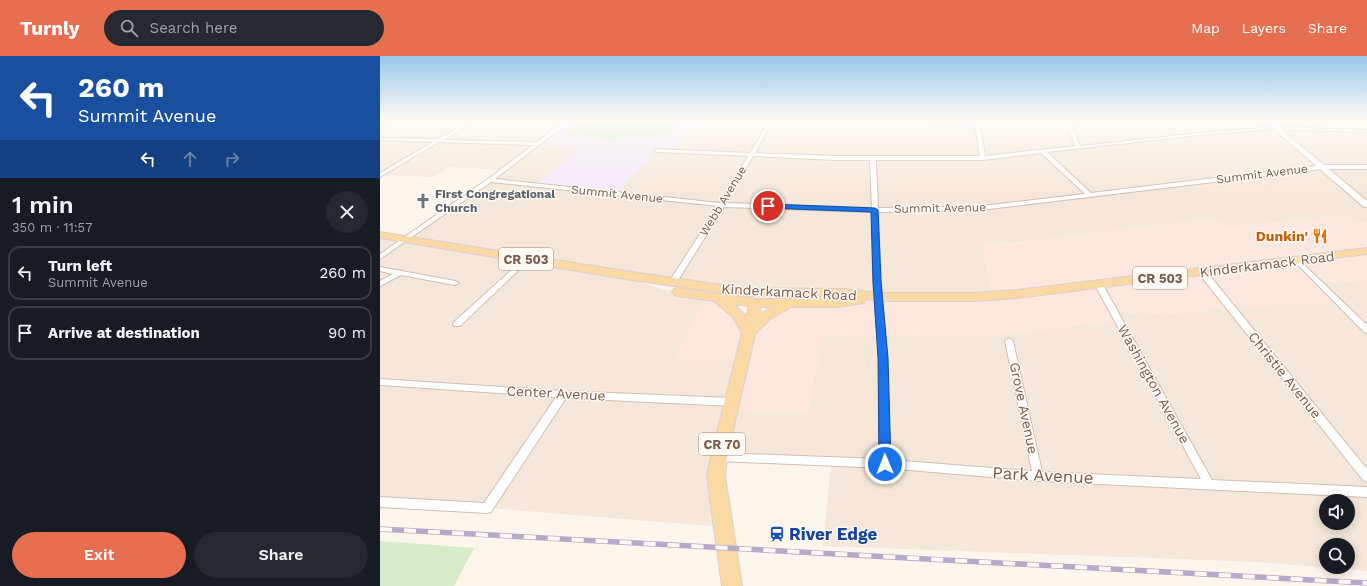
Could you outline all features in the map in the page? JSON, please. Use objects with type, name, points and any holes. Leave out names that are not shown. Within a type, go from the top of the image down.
[{"type":"main road","name":"Kinderkamack Road","points":[[380,235],[619,274],[742,292],[844,293],[879,297],[974,297],[1099,285],[1367,251]]},
{"type":"main road","points":[[619,274],[661,289],[713,298],[756,303],[792,304],[854,301],[879,297]]},
{"type":"main road","points":[[673,282],[684,292]]},
{"type":"main road","points":[[713,298],[730,306],[738,313],[745,321],[749,333]]},
{"type":"main road","name":"CR 70","points":[[732,586],[716,476],[719,457],[756,303]]},
{"type":"main road","points":[[749,333],[756,323],[777,308],[792,304]]},
{"type":"street","points":[[380,175],[434,144]]},
{"type":"street","points":[[531,144],[537,144]]},
{"type":"street","points":[[380,257],[537,144]]},
{"type":"street","name":"Webb Avenue","points":[[673,282],[722,205],[758,144]]},
{"type":"street","points":[[981,144],[983,158]]},
{"type":"street","points":[[657,150],[873,158],[983,158],[1108,144]]},
{"type":"street","points":[[1294,144],[1367,205]]},
{"type":"street","points":[[1042,151],[1090,195]]},
{"type":"street","points":[[873,158],[883,358],[885,464]]},
{"type":"street","name":"Summit Avenue","points":[[489,180],[722,205],[875,210],[981,208],[1322,167],[1367,168]]},
{"type":"street","points":[[457,324],[527,259]]},
{"type":"street","points":[[1296,260],[1367,330]]},
{"type":"street","points":[[380,270],[455,283]]},
{"type":"street","name":"Christie Avenue","points":[[1203,272],[1367,477]]},
{"type":"street","points":[[380,284],[398,273]]},
{"type":"street","name":"Washington Avenue","points":[[1099,285],[1209,484]]},
{"type":"street","name":"Grove Avenue","points":[[1009,341],[1038,476]]},
{"type":"street","name":"Center Avenue","points":[[380,382],[563,394],[732,402]]},
{"type":"street","points":[[380,502],[487,508],[563,394]]},
{"type":"street","name":"Park Avenue","points":[[719,457],[885,464],[1038,476],[1367,492]]},
{"type":"shaded area","points":[[380,144],[538,144],[535,146],[580,149],[536,185],[657,150],[672,151],[678,144],[1367,144],[1367,222],[1356,223],[1346,216],[1227,227],[983,245],[993,296],[760,293],[622,275],[661,289],[705,297],[676,359],[743,358],[807,413],[822,336],[992,335],[1118,321],[1114,312],[1173,314],[1231,307],[1318,282],[1367,281],[1367,571],[1355,570],[1355,538],[1319,538],[1319,567],[1258,562],[823,546],[831,462],[719,457],[724,527],[487,508],[380,502],[380,236],[405,240],[502,170],[449,167],[434,177],[380,175]]},
{"type":"shaded area","points":[[537,144],[678,144],[672,151],[657,151],[616,194],[535,185],[579,149],[534,146]]},
{"type":"shaded area","points":[[1346,216],[1356,223],[1367,222],[1367,281],[1319,283],[1340,303],[1231,307],[1173,314],[1114,312],[1119,321],[992,335],[822,336],[808,413],[730,411],[743,358],[675,359],[705,297],[713,298],[745,321],[792,304],[854,301],[879,297],[993,295],[983,245],[1017,243],[1214,218],[1227,227]]},
{"type":"green space","points":[[380,541],[474,548],[454,586],[380,586]]},
{"type":"railway","points":[[380,529],[1367,583]]},
{"type":"place","name":"First Congregational Church","points":[[423,201]]},
{"type":"place","name":"Dunkin'","points":[[1320,236]]},
{"type":"place","name":"River Edge","points":[[777,534]]},
{"type":"route","points":[[768,206],[875,210],[877,281],[881,309],[883,358],[885,464]]}]
